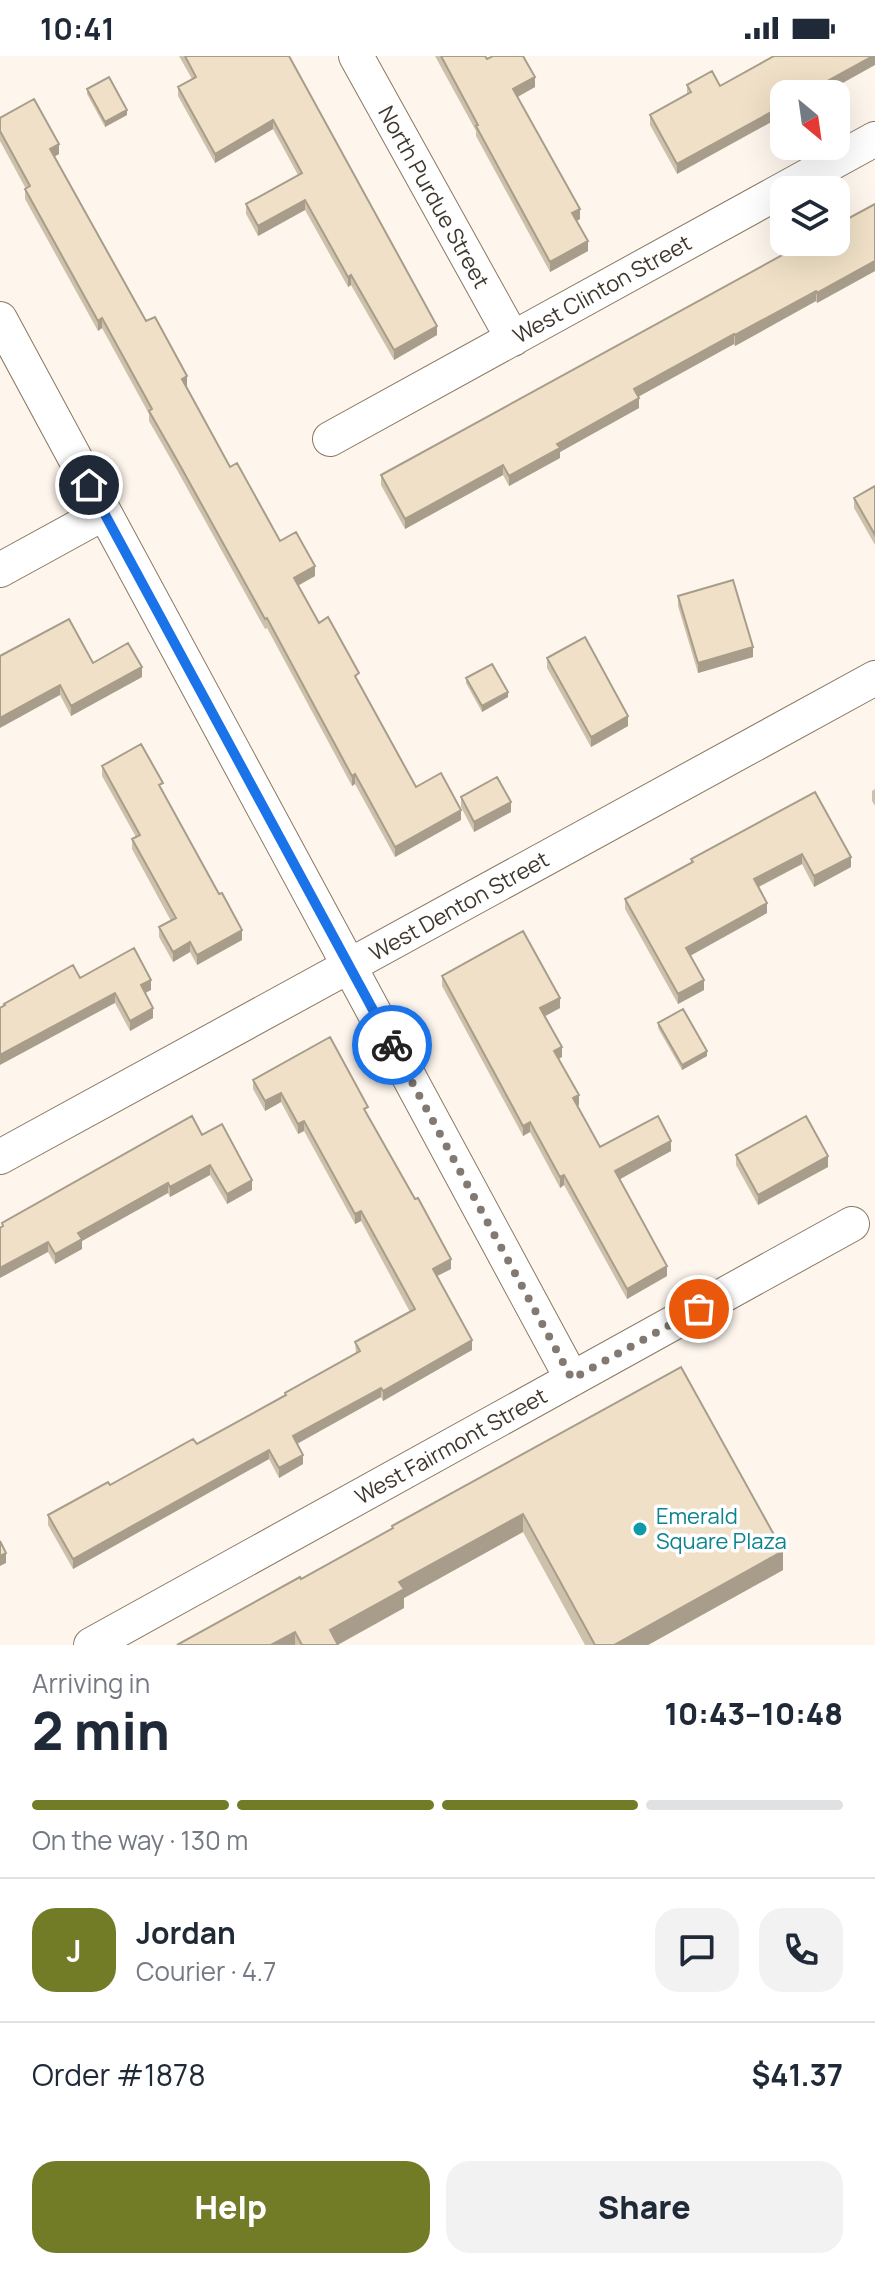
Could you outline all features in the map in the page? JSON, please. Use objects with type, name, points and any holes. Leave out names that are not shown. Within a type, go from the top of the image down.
[{"type":"street","name":"North Purdue Street","points":[[356,56],[513,339]]},
{"type":"street","name":"West Clinton Street","points":[[330,439],[875,139]]},
{"type":"street","points":[[0,319],[572,1379]]},
{"type":"street","points":[[0,570],[104,513]]},
{"type":"street","name":"West Denton Street","points":[[0,1157],[875,678]]},
{"type":"street","name":"West Fairmont Street","points":[[91,1645],[852,1224]]},
{"type":"building","points":[[185,56],[289,56],[437,326],[394,350],[305,200],[258,226],[246,204],[302,173],[273,120],[215,154],[178,87],[196,77]]},
{"type":"building","points":[[441,56],[485,56],[487,59],[493,56],[523,56],[535,77],[513,89],[580,209],[572,213],[588,241],[550,262]]},
{"type":"building","points":[[774,56],[873,56],[829,80],[770,80],[770,113],[677,164],[650,115],[691,92],[687,85],[712,71],[720,86]]},
{"type":"building","points":[[109,77],[127,110],[105,122],[87,89]]},
{"type":"building","points":[[34,99],[59,144],[50,149],[146,321],[155,317],[187,376],[182,379],[230,467],[237,463],[280,541],[296,532],[315,566],[294,578],[319,623],[328,617],[359,673],[355,676],[416,787],[441,773],[461,810],[395,847],[355,774],[352,776],[267,618],[149,411],[152,409],[102,318],[98,321],[25,189],[30,186],[0,131],[0,118]]},
{"type":"building","points":[[875,204],[875,261],[634,389],[639,398],[557,444],[560,448],[509,476],[503,465],[405,519],[381,475],[780,256],[850,256],[850,217]]},
{"type":"building","points":[[875,486],[875,535],[854,498]]},
{"type":"building","points":[[733,580],[753,647],[698,663],[678,596]]},
{"type":"building","points":[[69,619],[93,663],[128,643],[142,667],[71,706],[60,685],[0,718],[0,656]]},
{"type":"building","points":[[585,637],[628,716],[591,737],[547,658]]},
{"type":"building","points":[[492,664],[508,692],[482,706],[466,678]]},
{"type":"building","points":[[141,744],[163,783],[159,785],[242,930],[197,955],[190,942],[173,952],[159,927],[176,918],[132,839],[140,835],[102,766]]},
{"type":"building","points":[[497,777],[511,802],[474,822],[461,797]]},
{"type":"building","points":[[815,792],[851,857],[814,876],[802,854],[754,879],[767,903],[686,948],[704,980],[678,994],[625,899],[693,862],[691,859]]},
{"type":"building","points":[[523,931],[560,998],[540,1008],[562,1047],[554,1051],[579,1095],[573,1098],[600,1147],[658,1116],[671,1141],[615,1171],[667,1266],[627,1289],[564,1175],[560,1177],[530,1122],[523,1126],[442,976]]},
{"type":"building","points":[[134,948],[151,980],[141,985],[153,1008],[130,1021],[115,993],[0,1055],[0,1008],[4,1004],[73,965],[80,978]]},
{"type":"building","points":[[683,1009],[707,1051],[682,1065],[658,1023]]},
{"type":"building","points":[[330,1037],[368,1107],[364,1109],[451,1259],[433,1269],[472,1340],[383,1391],[381,1388],[293,1436],[303,1455],[279,1468],[269,1450],[73,1559],[48,1515],[193,1439],[197,1444],[286,1395],[360,1351],[355,1342],[415,1309],[361,1211],[355,1214],[304,1121],[298,1124],[281,1093],[265,1101],[253,1080]]},
{"type":"building","points":[[192,1116],[202,1135],[222,1124],[252,1180],[227,1194],[210,1165],[170,1187],[168,1183],[78,1233],[82,1239],[55,1254],[48,1242],[0,1268],[2,1223]]},
{"type":"building","points":[[806,1116],[828,1156],[758,1195],[736,1155]]},
{"type":"building","name":"Emerald Square Plaza","points":[[681,1367],[783,1551],[614,1645],[595,1645],[523,1514],[399,1582],[404,1589],[330,1630],[338,1645],[302,1645],[295,1632],[271,1645],[177,1645],[301,1579]]},
{"type":"building","points":[[0,1541],[6,1553],[0,1556]]},
{"type":"way so far","points":[[392,1045],[572,1379],[699,1309]]},
{"type":"place","name":"Emerald Square Plaza","points":[[640,1529]]},
{"type":"route","points":[[89,485],[392,1045]]}]
